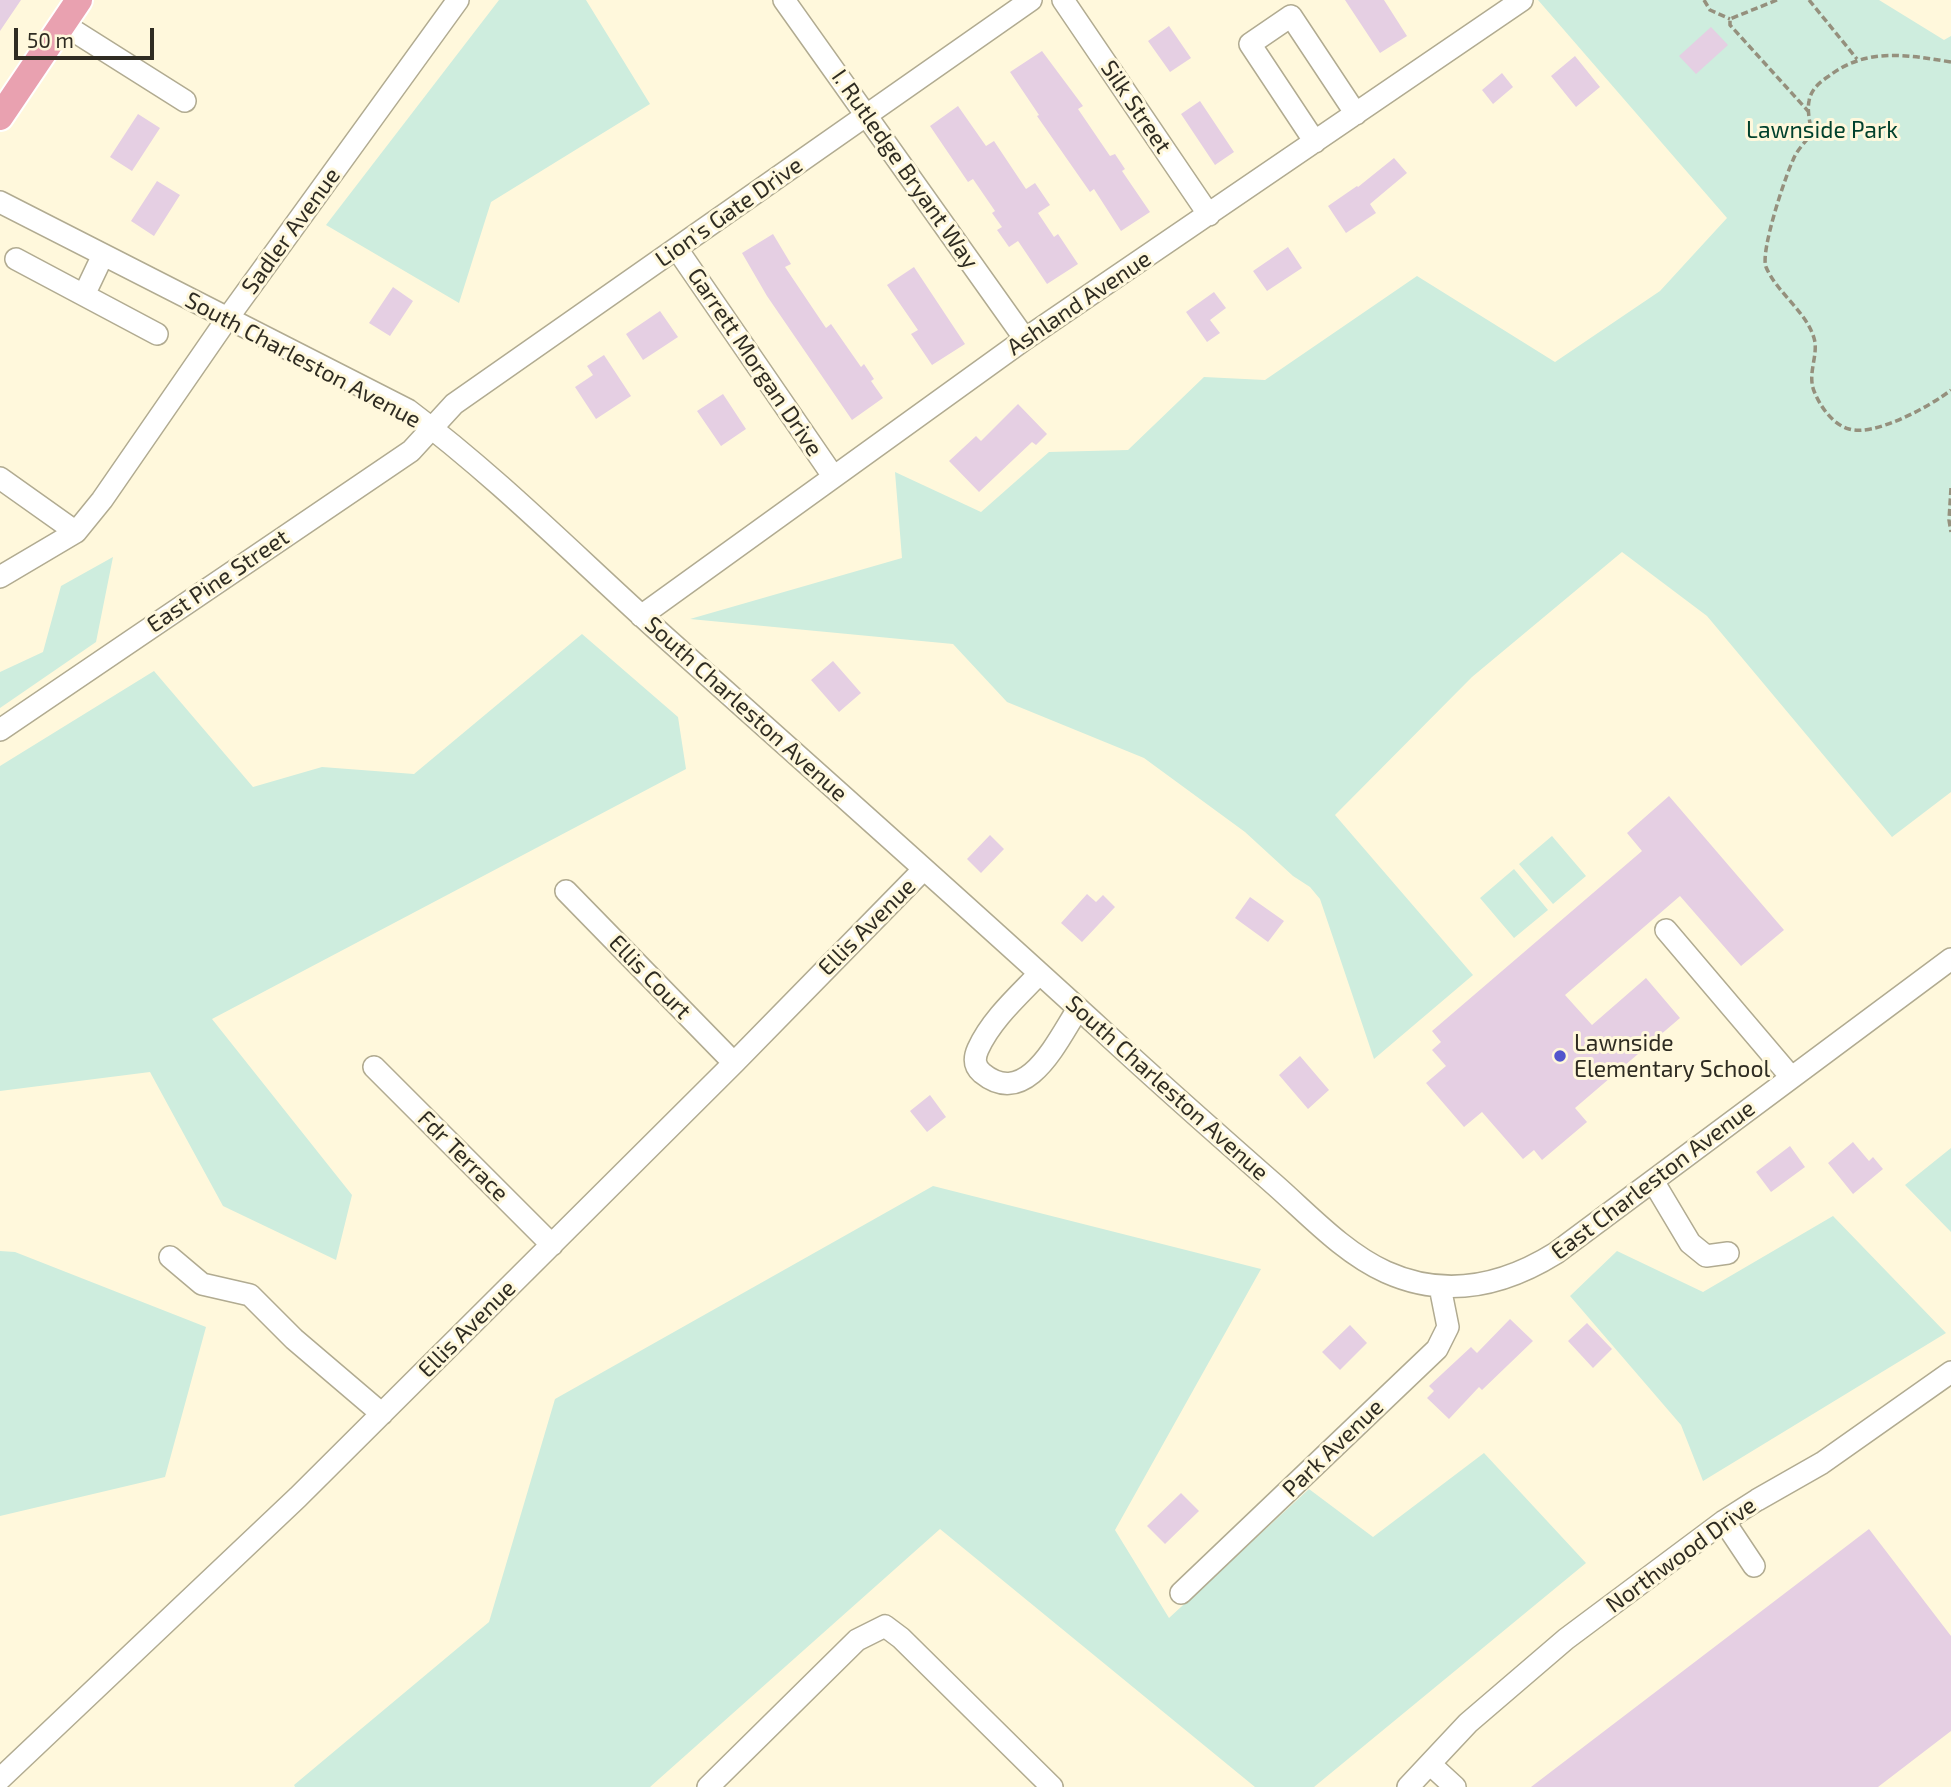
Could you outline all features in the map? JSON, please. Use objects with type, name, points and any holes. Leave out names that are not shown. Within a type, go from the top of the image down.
[{"type":"main road","points":[[0,117],[79,0]]},
{"type":"street","name":"Sadler Avenue","points":[[76,532],[102,500],[227,319],[458,0]]},
{"type":"street","name":"I. Rutledge Bryant Way","points":[[784,0],[1025,339]]},
{"type":"street","name":"Lion's Gate Drive","points":[[432,428],[454,404],[1031,0]]},
{"type":"street","name":"Silk Street","points":[[1063,0],[1209,215]]},
{"type":"street","name":"Ashland Avenue","points":[[641,616],[1025,339],[1522,0]]},
{"type":"street","points":[[1315,142],[1250,44],[1291,16],[1356,114]]},
{"type":"street","points":[[63,24],[185,101]]},
{"type":"street","name":"South Charleston Avenue","points":[[0,202],[408,410],[432,428],[535,515],[641,616],[1335,1238],[1386,1272],[1440,1287]]},
{"type":"street","name":"Garrett Morgan Drive","points":[[677,249],[833,476]]},
{"type":"street","points":[[84,295],[103,255]]},
{"type":"street","points":[[16,259],[157,334]]},
{"type":"street","name":"East Pine Street","points":[[0,730],[411,451],[432,428]]},
{"type":"street","points":[[0,478],[76,532],[0,577]]},
{"type":"street","name":"Ellis Avenue","points":[[0,1779],[298,1497],[734,1063],[924,869]]},
{"type":"street","name":"Ellis Court","points":[[566,891],[734,1063]]},
{"type":"street","points":[[1666,930],[1791,1077]]},
{"type":"street","name":"East Charleston Avenue","points":[[1440,1287],[1501,1281],[1530,1269],[1556,1253],[1951,959]]},
{"type":"street","points":[[1040,974],[998,1019],[978,1047],[976,1066],[982,1073],[997,1082],[1015,1084],[1027,1078],[1039,1068],[1078,1009]]},
{"type":"street","name":"Fdr Terrace","points":[[374,1067],[552,1245]]},
{"type":"street","points":[[1653,1181],[1690,1243],[1706,1256],[1728,1253]]},
{"type":"street","points":[[170,1257],[202,1284],[250,1295],[294,1339],[382,1414]]},
{"type":"street","name":"Park Avenue","points":[[1181,1593],[1437,1349],[1448,1327],[1440,1287]]},
{"type":"street","name":"Northwood Drive","points":[[1408,1787],[1468,1723],[1566,1639],[1724,1521],[1822,1463],[1951,1372]]},
{"type":"street","points":[[1724,1521],[1754,1566]]},
{"type":"street","points":[[708,1787],[857,1640],[885,1626],[1052,1787]]},
{"type":"street","points":[[1430,1764],[1455,1787]]},
{"type":"path","points":[[1704,0],[1710,10],[1730,19],[1777,0]]},
{"type":"path","points":[[1809,0],[1857,60]]},
{"type":"path","points":[[1730,19],[1730,25],[1809,111]]},
{"type":"path","points":[[1950,393],[1909,416],[1857,431],[1839,425],[1829,417],[1814,391],[1811,379],[1814,338],[1769,274],[1764,259],[1786,177],[1794,157],[1812,134],[1808,103],[1816,86],[1857,60],[1882,55],[1951,62]]},
{"type":"path","points":[[1951,488],[1951,532]]},
{"type":"green space","points":[[499,0],[586,0],[650,104],[491,202],[459,303],[326,225]]},
{"type":"green space","name":"Lawnside Park","points":[[1538,0],[1879,0],[1944,40],[1951,36],[1951,792],[1892,837],[1707,616],[1622,552],[1472,677],[1335,815],[1473,975],[1374,1059],[1320,899],[1310,887],[1293,876],[1245,832],[1144,758],[1007,702],[953,644],[690,619],[902,558],[895,472],[981,512],[1049,452],[1128,450],[1204,377],[1265,380],[1417,276],[1555,362],[1660,291],[1727,218]]},
{"type":"green space","points":[[113,557],[96,642],[0,708],[0,672],[43,652],[61,586]]},
{"type":"green space","points":[[582,634],[678,717],[686,769],[212,1019],[352,1195],[336,1260],[223,1206],[150,1072],[0,1091],[0,766],[154,671],[253,787],[322,767],[414,774]]},
{"type":"green space","points":[[1552,836],[1586,876],[1553,904],[1519,864]]},
{"type":"green space","points":[[1514,869],[1548,910],[1514,938],[1480,898]]},
{"type":"green space","points":[[1951,1148],[1951,1232],[1905,1185]]},
{"type":"green space","points":[[933,1186],[1261,1269],[1115,1530],[1169,1618],[1309,1489],[1373,1537],[1484,1453],[1586,1563],[1314,1787],[1255,1787],[940,1529],[650,1787],[295,1787],[294,1785],[489,1622],[555,1399]]},
{"type":"green space","points":[[1833,1216],[1946,1333],[1703,1481],[1681,1425],[1570,1296],[1617,1251],[1703,1292]]},
{"type":"green space","points":[[0,1251],[15,1252],[206,1327],[165,1477],[0,1516]]},
{"type":"building","points":[[0,0],[21,0],[0,31]]},
{"type":"building","points":[[1345,0],[1384,0],[1407,36],[1380,53]]},
{"type":"building","points":[[1169,26],[1191,58],[1170,72],[1148,41]]},
{"type":"building","points":[[1711,27],[1728,45],[1696,74],[1679,56]]},
{"type":"building","points":[[1042,51],[1083,106],[1078,109],[1110,156],[1115,154],[1125,169],[1122,171],[1150,212],[1121,231],[1094,189],[1090,192],[1010,72]]},
{"type":"building","points":[[1575,56],[1600,87],[1576,107],[1551,76]]},
{"type":"building","points":[[1502,73],[1513,87],[1493,104],[1482,90]]},
{"type":"building","points":[[1200,101],[1234,152],[1215,165],[1181,114]]},
{"type":"building","points":[[958,106],[986,146],[994,141],[1026,189],[1035,183],[1050,205],[1038,213],[1054,237],[1058,234],[1078,264],[1047,284],[1018,241],[1009,247],[997,230],[1002,227],[992,213],[995,211],[973,179],[968,182],[930,126]]},
{"type":"building","points":[[138,114],[160,128],[132,171],[110,157]]},
{"type":"building","points":[[1394,158],[1407,173],[1370,204],[1376,213],[1346,233],[1328,206],[1358,187]]},
{"type":"building","points":[[157,181],[180,195],[154,236],[131,221]]},
{"type":"building","points":[[773,234],[791,264],[785,267],[826,328],[831,324],[861,367],[864,364],[874,379],[871,381],[883,398],[852,420],[767,296],[742,253]]},
{"type":"building","points":[[1288,247],[1302,268],[1267,291],[1253,271]]},
{"type":"building","points":[[914,267],[965,344],[932,365],[911,334],[918,330],[887,285]]},
{"type":"building","points":[[393,287],[413,301],[390,336],[369,323]]},
{"type":"building","points":[[1214,292],[1226,308],[1210,320],[1220,333],[1207,342],[1186,312]]},
{"type":"building","points":[[660,311],[678,337],[643,360],[626,334]]},
{"type":"building","points":[[604,355],[631,396],[596,419],[575,387],[593,375],[587,366]]},
{"type":"building","points":[[723,394],[746,429],[721,446],[697,411]]},
{"type":"building","points":[[1018,404],[1047,434],[1036,445],[1032,442],[979,492],[949,461],[976,436],[981,441]]},
{"type":"building","points":[[833,661],[861,693],[839,712],[811,680]]},
{"type":"building","points":[[1669,796],[1784,930],[1741,966],[1680,896],[1565,995],[1592,1025],[1646,978],[1680,1018],[1575,1108],[1587,1122],[1542,1160],[1534,1150],[1523,1159],[1482,1112],[1464,1127],[1426,1083],[1446,1066],[1432,1050],[1441,1042],[1432,1031],[1642,851],[1627,833]]},
{"type":"building","points":[[990,835],[1004,849],[981,873],[967,859]]},
{"type":"building","points":[[1087,894],[1096,902],[1103,895],[1115,907],[1082,942],[1061,923]]},
{"type":"building","points":[[1250,897],[1284,921],[1268,942],[1235,918]]},
{"type":"building","points":[[1300,1056],[1329,1090],[1308,1109],[1279,1075]]},
{"type":"building","points":[[930,1095],[946,1117],[927,1132],[910,1111]]},
{"type":"building","points":[[1853,1142],[1869,1161],[1873,1157],[1883,1169],[1853,1194],[1828,1163]]},
{"type":"building","points":[[1790,1146],[1805,1167],[1771,1192],[1756,1172]]},
{"type":"building","points":[[1510,1319],[1533,1341],[1482,1390],[1479,1387],[1449,1419],[1427,1398],[1434,1391],[1429,1386],[1471,1347],[1477,1353]]},
{"type":"building","points":[[1587,1323],[1612,1349],[1593,1368],[1568,1341]]},
{"type":"building","points":[[1350,1325],[1367,1343],[1340,1370],[1322,1352]]},
{"type":"building","points":[[1181,1493],[1199,1511],[1165,1544],[1147,1526]]},
{"type":"building","points":[[1869,1529],[1951,1636],[1951,1731],[1878,1787],[1531,1787]]},
{"type":"place","name":"Lawnside Elementary School","points":[[1560,1056]]}]
